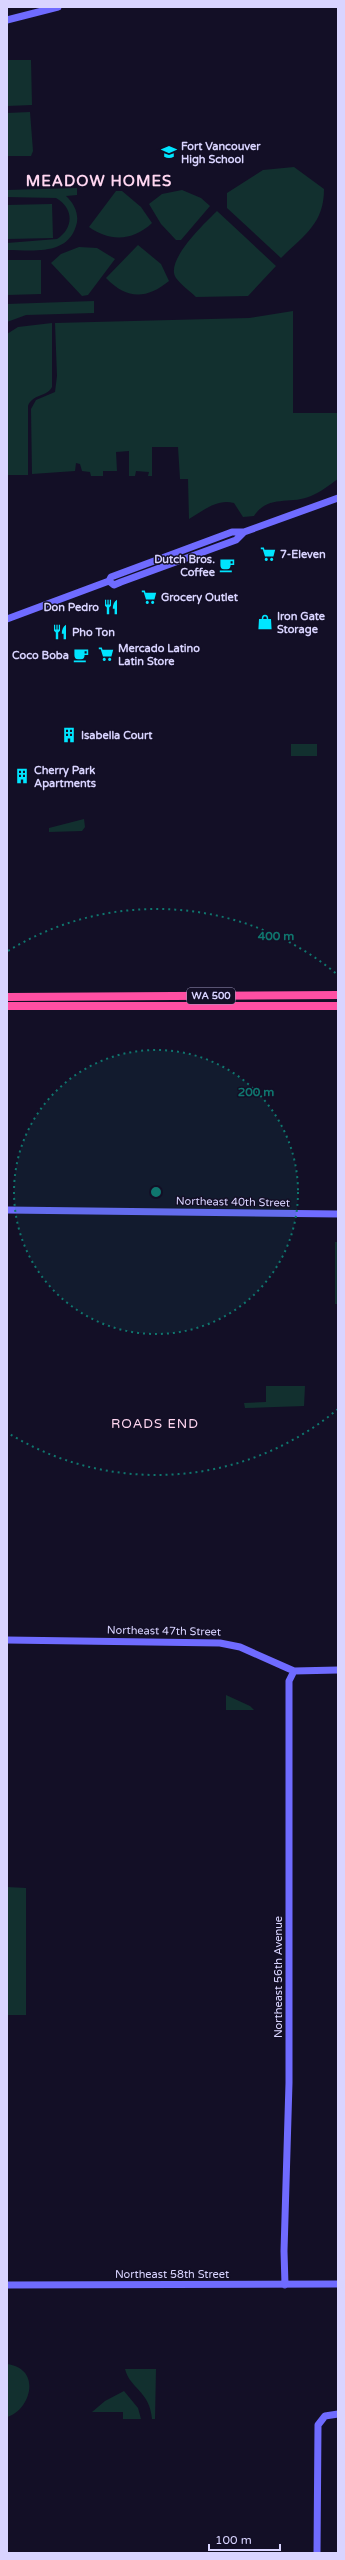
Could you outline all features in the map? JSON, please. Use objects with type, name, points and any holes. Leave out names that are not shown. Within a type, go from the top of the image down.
[{"type":"highway","points":[[7,991],[84,996]]},
{"type":"highway","name":"WA 500","points":[[7,997],[338,995]]},
{"type":"highway","name":"WA 500","points":[[7,1006],[338,1006]]},
{"type":"highway","points":[[7,1010],[106,1007]]},
{"type":"street","points":[[7,20],[58,7]]},
{"type":"street","points":[[7,620],[109,581],[114,584],[121,582],[236,540],[244,532],[338,498]]},
{"type":"street","name":"Northeast 40th Street","points":[[7,1210],[338,1214]]},
{"type":"street","name":"Northeast 47th Street","points":[[7,1640],[220,1643],[240,1647],[294,1671],[338,1670]]},
{"type":"street","name":"Northeast 56th Avenue","points":[[285,2284],[284,2251],[289,2048],[289,1681],[294,1671]]},
{"type":"street","name":"Northeast 58th Street","points":[[7,2286],[338,2284]]},
{"type":"street","points":[[317,2553],[318,2430],[321,2419],[329,2415],[338,2414]]},
{"type":"green space","points":[[7,60],[31,60],[32,105],[7,106]]},
{"type":"green space","points":[[30,112],[33,151],[31,156],[7,156],[7,113]]},
{"type":"green space","points":[[294,167],[324,189],[323,201],[321,211],[311,228],[281,258],[227,208],[227,193],[263,170]]},
{"type":"green space","points":[[77,188],[77,195],[66,196],[74,206],[77,214],[77,222],[71,236],[65,242],[57,247],[48,249],[7,250],[7,243],[57,239],[67,229],[70,218],[66,207],[56,198],[7,197],[7,190]]},
{"type":"green space","points":[[182,190],[201,198],[210,206],[181,240],[176,240],[161,224],[149,204],[162,194]]},
{"type":"green space","points":[[116,191],[122,191],[141,207],[152,223],[137,233],[121,237],[105,235],[89,227]]},
{"type":"green space","points":[[52,204],[53,238],[7,239],[7,205]]},
{"type":"green space","points":[[217,211],[276,266],[248,296],[196,297],[176,278],[174,271],[176,262],[181,252],[188,242]]},
{"type":"green space","points":[[138,245],[161,264],[169,281],[161,287],[145,294],[129,293],[114,285],[106,278]]},
{"type":"green space","points":[[79,247],[97,248],[115,259],[88,295],[82,296],[51,263],[61,254]]},
{"type":"green space","points":[[7,260],[41,260],[41,294],[7,295]]},
{"type":"green space","points":[[94,301],[94,313],[26,315],[7,322],[7,304]]},
{"type":"green space","points":[[293,311],[293,413],[338,413],[338,479],[322,490],[303,499],[273,502],[260,509],[254,516],[243,517],[234,503],[222,502],[210,506],[189,519],[188,479],[180,479],[178,447],[152,447],[152,476],[148,476],[149,472],[136,471],[135,476],[129,476],[129,451],[116,452],[117,471],[103,471],[103,476],[91,476],[90,472],[82,471],[80,464],[76,463],[75,471],[32,474],[31,409],[36,400],[55,392],[57,376],[55,323],[249,318]]},
{"type":"green space","points":[[52,323],[52,387],[47,392],[33,399],[28,406],[28,475],[7,475],[7,334],[18,327]]},
{"type":"green space","points":[[291,744],[317,744],[317,756],[291,756]]},
{"type":"green space","points":[[84,819],[85,827],[82,831],[49,832],[49,828]]},
{"type":"green space","points":[[335,1242],[338,1242],[338,1304],[335,1304]]},
{"type":"green space","points":[[266,1386],[305,1386],[304,1406],[245,1408],[244,1403],[266,1402]]},
{"type":"green space","points":[[226,1695],[250,1706],[254,1710],[226,1710]]},
{"type":"green space","points":[[7,1887],[26,1888],[26,2015],[7,2015]]},
{"type":"green space","points":[[7,2364],[18,2367],[25,2374],[29,2381],[29,2390],[27,2399],[22,2407],[7,2417]]},
{"type":"green space","points":[[125,2369],[156,2369],[155,2419],[152,2419],[148,2402],[131,2381]]},
{"type":"green space","points":[[124,2391],[138,2408],[141,2419],[123,2419],[123,2412],[92,2412],[105,2401]]},
{"type":"place","name":"Fort Vancouver High School","points":[[169,152]]},
{"type":"place","name":"7-Eleven","points":[[268,554]]},
{"type":"place","name":"Dutch Bros. Coffee","points":[[227,565]]},
{"type":"place","name":"Grocery Outlet","points":[[149,597]]},
{"type":"place","name":"Don Pedro","points":[[111,607]]},
{"type":"place","name":"Iron Gate Storage","points":[[265,622]]},
{"type":"place","name":"Pho Ton","points":[[60,632]]},
{"type":"place","name":"Mercado Latino Latin Store","points":[[106,654]]},
{"type":"place","name":"Coco Boba","points":[[81,655]]},
{"type":"place","name":"Isabella Court","points":[[69,735]]},
{"type":"place","name":"Cherry Park Apartments","points":[[22,776]]},
{"type":"district","name":"MEADOW HOMES","points":[[99,181]]},
{"type":"district","name":"ROADS END","points":[[155,1424]]}]
